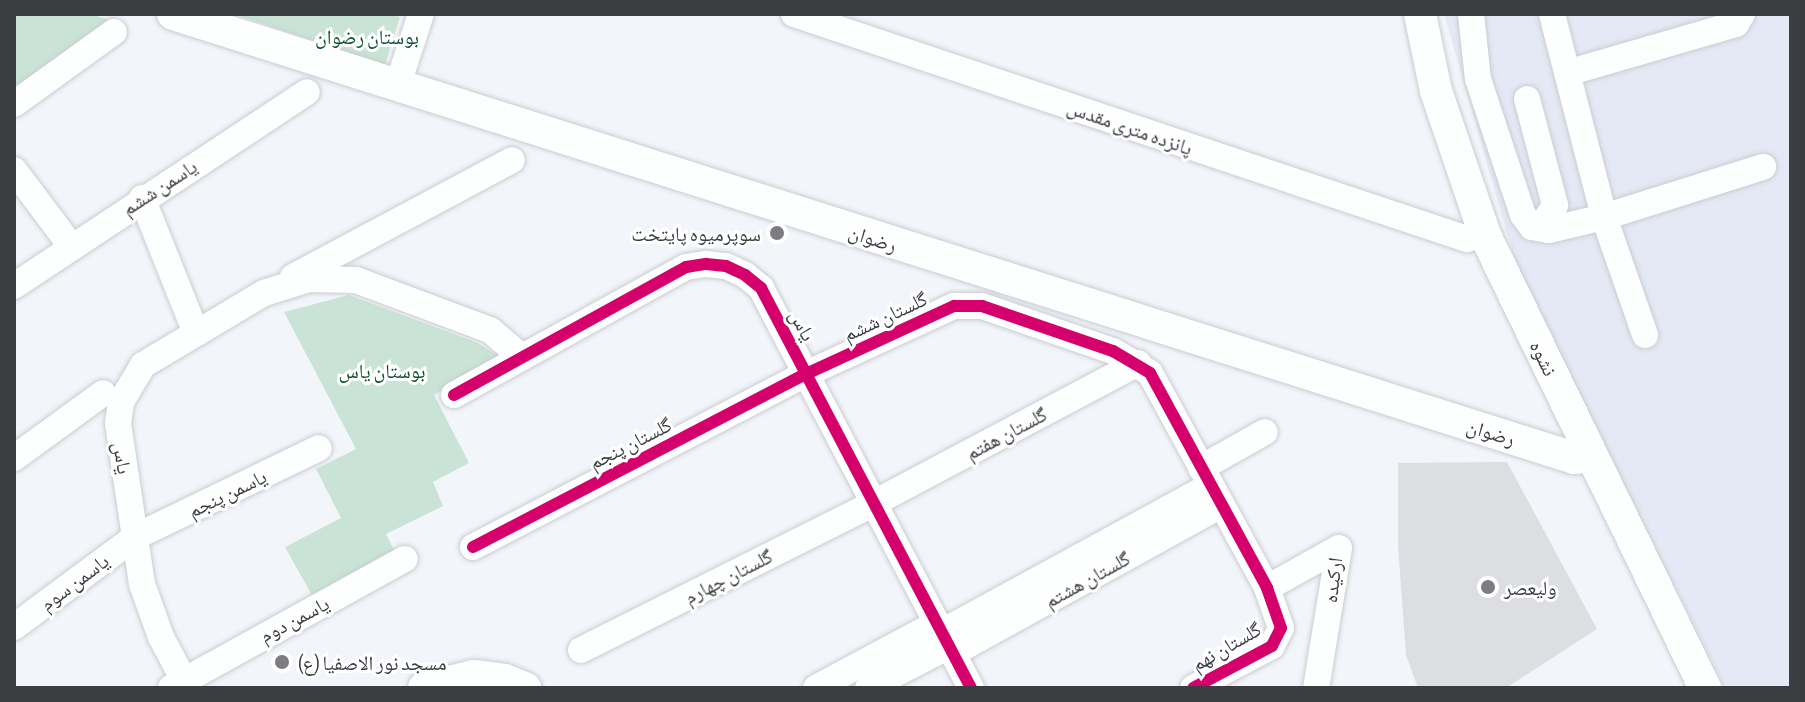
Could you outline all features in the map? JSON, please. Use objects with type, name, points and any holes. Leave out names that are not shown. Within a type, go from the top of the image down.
[{"type":"main road","name":"رضوان","points":[[173,14],[397,87],[1583,457]]},
{"type":"main road","name":"نشوه","points":[[1402,14],[1420,109],[1476,237],[1583,457],[1705,688]]},
{"type":"main road","name":"نشوه","points":[[1420,14],[1436,91],[1476,237]]},
{"type":"main road","name":"نشوه","points":[[1583,457],[1684,688]]},
{"type":"main road","points":[[424,688],[474,676],[505,680],[525,688]]},
{"type":"street","points":[[397,87],[421,14]]},
{"type":"street","name":"پانزده متری مقدس","points":[[794,14],[1476,237]]},
{"type":"street","points":[[1471,14],[1478,79],[1523,215],[1532,227],[1549,230],[1604,217],[1763,167]]},
{"type":"street","points":[[1552,14],[1604,217],[1645,335]]},
{"type":"street","points":[[1567,73],[1736,24],[1742,14]]},
{"type":"street","points":[[14,104],[114,32]]},
{"type":"street","points":[[1436,91],[1478,79]]},
{"type":"street","name":"یاسمن ششم","points":[[14,286],[142,198],[307,92]]},
{"type":"street","points":[[1527,99],[1555,205],[1547,218],[1549,230]]},
{"type":"street","name":"یاس","points":[[180,685],[142,584],[118,424],[121,402],[143,365],[264,293],[512,160]]},
{"type":"street","points":[[14,170],[71,246]]},
{"type":"street","points":[[142,198],[196,333]]},
{"type":"street","name":"یاس","points":[[454,395],[686,267],[706,264],[726,266],[745,275],[761,288],[971,688]]},
{"type":"street","name":"یاس","points":[[264,293],[309,279],[356,280],[490,330],[522,357]]},
{"type":"street","name":"گلستان ششم","points":[[806,374],[954,306],[982,306],[1113,351],[1138,363]]},
{"type":"street","points":[[1138,363],[1150,373],[1267,588]]},
{"type":"street","name":"گلستان هفتم","points":[[874,503],[1138,363]]},
{"type":"street","name":"گلستان پنجم","points":[[473,547],[806,374]]},
{"type":"street","points":[[14,458],[103,393]]},
{"type":"street","name":"گلستان هشتم","points":[[945,638],[1210,486],[1265,432]]},
{"type":"street","name":"یاسمن پنجم","points":[[135,537],[319,448]]},
{"type":"street","name":"گلستان چهارم","points":[[581,650],[874,503]]},
{"type":"street","name":"یاسمن سوم","points":[[14,627],[135,537]]},
{"type":"street","name":"ارکیده","points":[[1267,588],[1339,548],[1316,688]]},
{"type":"street","name":"یاسمن دوم","points":[[180,685],[405,559]]},
{"type":"street","name":"گلستان نهم","points":[[1193,688],[1272,646],[1279,638],[1281,628],[1267,588]]},
{"type":"street","points":[[816,688],[945,638]]},
{"type":"street","points":[[868,688],[945,638]]},
{"type":"shaded area","points":[[1444,14],[1791,14],[1791,688],[1725,688],[1516,265]]},
{"type":"green space","points":[[14,14],[91,14],[110,20],[14,90]]},
{"type":"green space","name":"بوستان رضوان","points":[[234,14],[390,14],[400,17],[385,65]]},
{"type":"green space","name":"بوستان یاس","points":[[349,295],[478,343],[501,358],[434,395],[469,463],[433,482],[443,506],[386,534],[396,554],[314,599],[285,547],[341,518],[316,469],[356,449],[284,312]]},
{"type":"building","name":"ولیعصر","points":[[1507,462],[1597,629],[1506,688],[1418,688],[1406,655],[1398,545],[1398,463]]},
{"type":"cycle path","points":[[454,395],[686,267],[706,264],[726,266],[745,275],[761,288],[971,688]]},
{"type":"cycle path","points":[[473,547],[806,374],[954,306],[982,306],[1113,351],[1150,373],[1267,588],[1281,628],[1272,646],[1193,688]]},
{"type":"place","name":"سوپرمیوه پایتخت","points":[[777,233]]},
{"type":"place","name":"ولیعصر","points":[[1488,587]]},
{"type":"place","name":"مسجد نور الاصفیا (ع)","points":[[282,662]]}]
